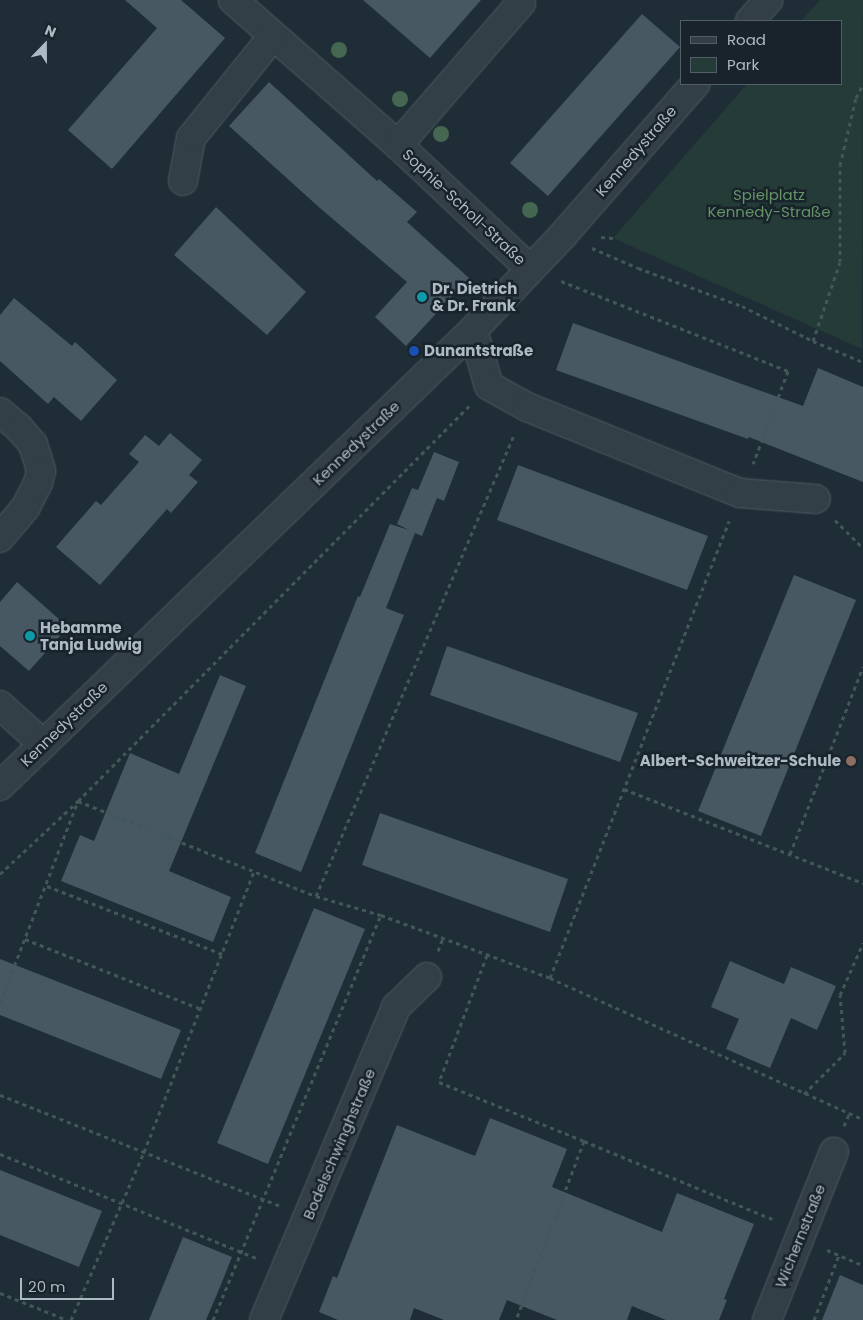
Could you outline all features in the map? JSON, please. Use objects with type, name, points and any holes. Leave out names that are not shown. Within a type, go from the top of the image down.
[{"type":"street","name":"Sophie-Scholl-Straße","points":[[233,0],[398,145],[530,269]]},
{"type":"street","points":[[751,20],[768,0]]},
{"type":"street","name":"Sophie-Scholl-Straße","points":[[398,145],[521,3]]},
{"type":"street","points":[[182,181],[191,138],[273,36]]},
{"type":"street","name":"Kennedystraße","points":[[0,786],[473,330],[562,235],[694,85]]},
{"type":"street","points":[[473,330],[489,386],[527,407],[740,493],[816,499]]},
{"type":"street","points":[[0,412],[19,428],[33,444],[41,471],[38,483],[25,508],[0,538]]},
{"type":"street","points":[[0,706],[43,744]]},
{"type":"street","name":"Bodelschwinghstraße","points":[[264,1320],[396,1008],[427,977]]},
{"type":"street","name":"Wichernstraße","points":[[767,1320],[834,1152]]},
{"type":"path","points":[[813,341],[840,262],[840,165],[856,98],[863,84]]},
{"type":"path","points":[[562,235],[638,268],[742,306],[813,341],[863,362]]},
{"type":"path","points":[[530,269],[788,371],[550,978]]},
{"type":"path","points":[[0,874],[78,801],[489,386]]},
{"type":"path","points":[[316,896],[527,407]]},
{"type":"path","points":[[816,499],[863,548]]},
{"type":"path","points":[[790,854],[863,666]]},
{"type":"path","points":[[624,789],[863,883]]},
{"type":"path","points":[[78,801],[316,896],[381,914],[550,978],[863,1119]]},
{"type":"path","points":[[0,1003],[47,886],[78,801]]},
{"type":"path","points":[[0,1293],[69,1320],[144,1152],[254,872]]},
{"type":"path","points":[[47,886],[222,954]]},
{"type":"path","points":[[213,1320],[381,914]]},
{"type":"path","points":[[25,939],[201,1009]]},
{"type":"path","points":[[804,1094],[845,1054],[840,996],[863,943]]},
{"type":"path","points":[[487,955],[439,1082],[584,1141],[801,1235],[863,1265]]},
{"type":"path","points":[[0,1095],[308,1217]]},
{"type":"path","points":[[516,1320],[584,1141]]},
{"type":"path","points":[[0,1154],[285,1270]]},
{"type":"path","points":[[814,1320],[840,1255]]},
{"type":"green space","name":"Spielplatz Kennedy-Straße","points":[[820,0],[863,0],[862,349],[613,238],[746,85],[843,85],[843,20],[802,20]]},
{"type":"building","points":[[125,0],[181,0],[225,38],[112,169],[68,130],[157,28]]},
{"type":"building","points":[[363,0],[481,0],[430,58]]},
{"type":"building","points":[[642,14],[680,47],[548,196],[510,163]]},
{"type":"building","points":[[269,82],[377,181],[379,179],[417,212],[407,222],[469,278],[406,346],[375,317],[407,282],[321,209],[229,126]]},
{"type":"building","points":[[216,207],[306,292],[267,335],[174,255]]},
{"type":"building","points":[[14,298],[72,346],[75,342],[117,380],[81,421],[54,397],[48,404],[0,361],[0,315]]},
{"type":"building","points":[[573,323],[803,406],[818,368],[863,387],[863,482],[749,437],[748,439],[556,370]]},
{"type":"building","points":[[170,433],[202,460],[189,475],[198,482],[171,513],[167,509],[100,585],[56,547],[96,501],[101,505],[139,462],[129,454],[145,435],[159,446]]},
{"type":"building","points":[[434,452],[459,462],[444,501],[437,498],[422,536],[415,533],[386,608],[404,615],[301,872],[255,853],[358,596],[360,597],[390,524],[409,530],[397,524],[412,488],[418,490]]},
{"type":"building","points":[[518,465],[708,536],[687,590],[497,520]]},
{"type":"building","points":[[794,575],[856,600],[761,836],[698,811]]},
{"type":"building","name":"Hebamme Tanja Ludwig","points":[[17,582],[68,627],[29,671],[0,646],[0,602]]},
{"type":"building","points":[[447,646],[638,713],[620,762],[430,695]]},
{"type":"building","points":[[220,675],[246,686],[169,871],[231,897],[213,942],[61,881],[80,835],[94,841],[130,753],[179,774]]},
{"type":"building","points":[[380,813],[568,879],[550,932],[362,865]]},
{"type":"building","points":[[314,908],[365,929],[268,1164],[217,1143]]},
{"type":"building","points":[[0,959],[181,1030],[161,1079],[0,1015]]},
{"type":"building","points":[[730,961],[784,984],[791,967],[836,986],[817,1030],[791,1018],[770,1068],[726,1049],[739,1019],[711,1007]]},
{"type":"building","points":[[490,1118],[567,1149],[552,1187],[662,1232],[677,1193],[754,1224],[724,1299],[727,1300],[719,1320],[666,1320],[632,1306],[627,1320],[557,1320],[507,1300],[499,1320],[444,1320],[414,1308],[410,1320],[338,1320],[319,1312],[333,1276],[337,1278],[397,1125],[475,1156]]},
{"type":"building","points":[[0,1170],[102,1211],[79,1267],[0,1235]]},
{"type":"building","points":[[183,1237],[232,1257],[220,1287],[206,1320],[149,1320]]},
{"type":"building","points":[[840,1275],[863,1285],[863,1320],[822,1320]]},
{"type":"place","name":"Dr. Dietrich & Dr. Frank","points":[[422,297]]},
{"type":"place","name":"Dunantstraße","points":[[414,351]]},
{"type":"place","name":"Hebamme Tanja Ludwig","points":[[30,636]]},
{"type":"place","name":"Albert-Schweitzer-Schule","points":[[851,761]]}]
